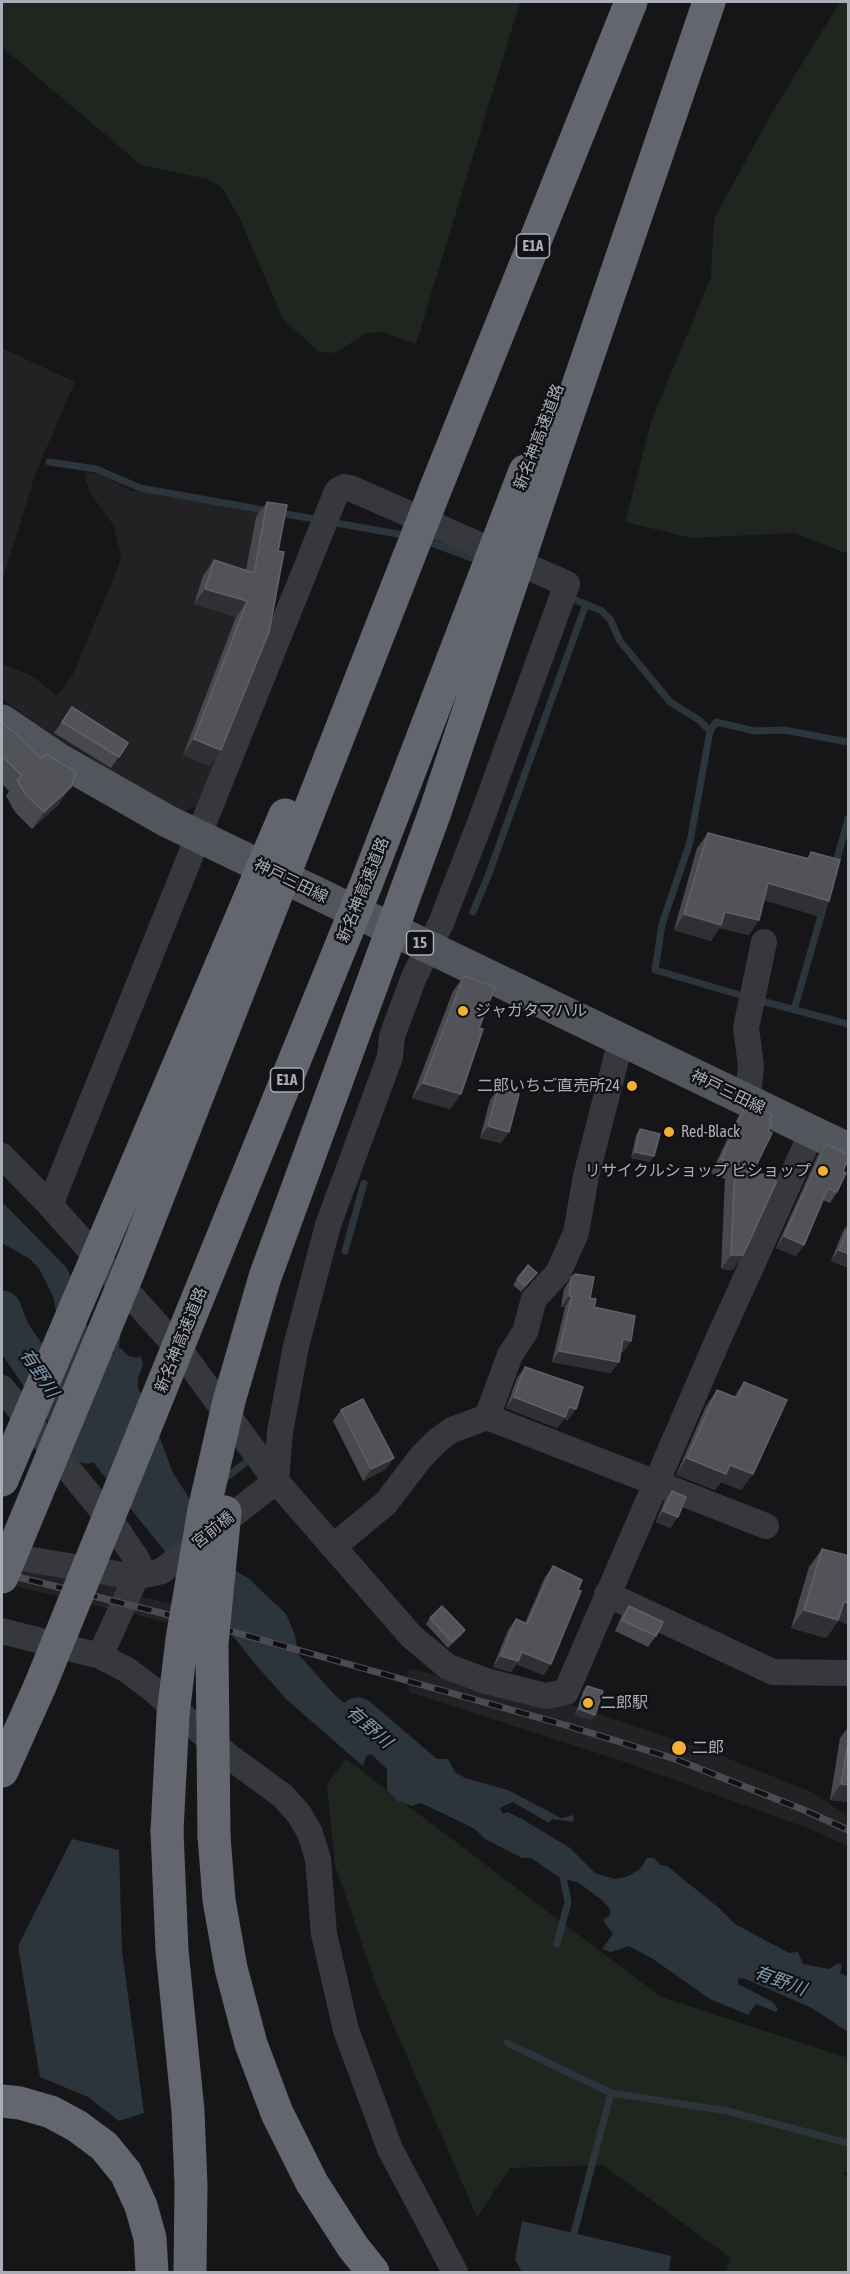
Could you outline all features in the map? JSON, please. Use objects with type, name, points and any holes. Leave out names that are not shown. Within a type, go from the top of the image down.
[{"type":"highway","name":"E1A","points":[[2,1577],[128,1273],[435,490],[631,2]]},
{"type":"highway","name":"新名神高速道路","points":[[2,1771],[40,1686],[367,882],[536,475],[707,2]]},
{"type":"highway","points":[[190,2272],[192,2185],[188,2111],[172,1950],[167,1831],[173,1715],[204,1510],[229,1401],[265,1277],[435,812],[536,475]]},
{"type":"highway","points":[[2,1480],[238,920],[390,580],[435,490]]},
{"type":"highway","points":[[265,1277],[220,1544],[212,1644],[214,1836],[219,1900],[231,1968],[251,2044],[277,2113],[312,2183],[352,2247],[373,2272]]},
{"type":"highway","points":[[2,2102],[20,2103],[51,2112],[77,2126],[104,2146],[126,2174],[141,2206],[150,2238],[152,2272]]},
{"type":"main road","name":"神戸三田線","points":[[2,721],[88,777],[197,836],[849,1149]]},
{"type":"street","points":[[50,1204],[337,491],[344,487],[350,488],[567,584],[480,823],[441,923],[428,947],[392,1036],[390,1057],[328,1225],[297,1346],[270,1485]]},
{"type":"street","points":[[743,1099],[749,1086],[751,1066],[746,1028],[764,942]]},
{"type":"street","points":[[487,1417],[510,1355],[525,1332],[534,1299],[558,1273],[576,1233],[586,1176],[621,1040]]},
{"type":"street","points":[[2,1156],[50,1204],[182,1353],[270,1485],[333,1547],[411,1636],[448,1667],[486,1681],[546,1696],[566,1692],[656,1481],[812,1132]]},
{"type":"street","points":[[2,1388],[114,1525],[138,1561],[136,1577],[100,1656]]},
{"type":"street","points":[[333,1547],[386,1503],[421,1457],[438,1440],[452,1430],[487,1417],[656,1481],[766,1526]]},
{"type":"street","name":"宮前橋","points":[[136,1577],[162,1571],[270,1485]]},
{"type":"street","points":[[2,1555],[136,1577]]},
{"type":"street","points":[[607,1594],[773,1672],[849,1673]]},
{"type":"street","points":[[2,1631],[100,1656],[127,1670],[151,1688],[227,1755],[283,1796],[299,1814],[310,1833],[318,1859],[324,1934],[346,2030],[390,2149],[455,2272]]},
{"type":"shaded area","points":[[2,2],[520,2],[416,344],[383,332],[366,333],[335,353],[318,351],[283,319],[239,217],[222,188],[208,179],[141,165],[2,47]]},
{"type":"shaded area","points":[[840,2],[848,2],[848,554],[795,533],[691,538],[625,522],[652,419],[711,277],[714,219],[770,116]]},
{"type":"shaded area","points":[[2,348],[75,382],[36,472],[2,582]]},
{"type":"shaded area","points":[[86,473],[99,474],[130,490],[281,514],[261,641],[198,806],[183,811],[120,778],[68,746],[2,699],[2,664],[34,677],[56,696],[63,689],[73,674],[117,570],[121,556],[114,526],[93,497],[86,482]]},
{"type":"shaded area","points":[[2,1560],[118,1586],[110,1609],[2,1583]]},
{"type":"shaded area","points":[[137,1596],[206,1611],[214,1634],[129,1613]]},
{"type":"shaded area","points":[[407,1668],[538,1701],[556,1700],[712,1752],[812,1792],[848,1816],[848,1846],[810,1829],[625,1762],[409,1692]]},
{"type":"shaded area","points":[[346,1759],[661,1997],[848,2058],[848,2172],[842,2172],[848,2178],[848,2272],[725,2272],[731,2258],[603,2165],[510,2168],[477,2217],[376,1985],[335,1865],[327,1784]]},
{"type":"water","points":[[2,1202],[66,1267],[76,1287],[89,1332],[109,1353],[114,1354],[113,1345],[121,1331],[119,1347],[129,1356],[137,1358],[141,1356],[143,1365],[138,1378],[138,1389],[146,1401],[173,1473],[237,1572],[248,1578],[286,1614],[295,1635],[298,1654],[333,1693],[381,1736],[400,1748],[398,1755],[405,1761],[422,1768],[431,1759],[448,1759],[455,1772],[465,1778],[508,1790],[561,1818],[574,1815],[573,1822],[552,1819],[549,1823],[513,1802],[500,1808],[503,1814],[507,1812],[522,1819],[570,1848],[595,1873],[614,1879],[626,1877],[640,1869],[647,1858],[654,1858],[660,1865],[667,1866],[719,1908],[735,1924],[789,1953],[798,1952],[803,1964],[829,1969],[838,1963],[842,1965],[840,1973],[848,1977],[848,2032],[812,2008],[743,1978],[738,1979],[738,1984],[773,2002],[778,2009],[776,2012],[756,2004],[748,2015],[710,1999],[653,1959],[629,1946],[611,1952],[602,1949],[613,1934],[603,1920],[610,1915],[610,1909],[602,1900],[579,1883],[559,1877],[531,1858],[522,1858],[485,1839],[476,1830],[463,1823],[421,1803],[412,1806],[398,1801],[387,1790],[387,1769],[371,1754],[366,1756],[363,1766],[287,1700],[257,1666],[52,1411],[62,1393],[52,1378],[60,1329],[53,1296],[40,1270],[30,1259],[2,1243]]},
{"type":"water","points":[[72,1839],[119,1850],[122,1951],[144,2113],[119,2121],[88,2097],[40,2077],[18,1946]]},
{"type":"water","points":[[522,2221],[671,2256],[669,2272],[522,2272],[515,2259]]},
{"type":"building","points":[[267,502],[287,505],[278,551],[284,552],[269,632],[221,750],[194,739],[247,601],[205,589],[214,560],[254,573]]},
{"type":"building","points":[[72,707],[128,743],[119,757],[62,722]]},
{"type":"building","points":[[2,723],[41,759],[46,754],[76,772],[71,787],[44,812],[26,795],[17,780],[22,776],[2,756]]},
{"type":"building","points":[[708,833],[809,859],[811,852],[840,860],[829,901],[768,883],[759,920],[725,912],[721,925],[684,914]]},
{"type":"building","points":[[464,976],[495,987],[479,1028],[483,1029],[461,1094],[423,1083]]},
{"type":"building","points":[[498,1089],[519,1094],[509,1132],[488,1126]]},
{"type":"building","points":[[747,1102],[772,1114],[769,1120],[772,1122],[768,1131],[772,1133],[752,1174],[776,1175],[776,1183],[743,1255],[731,1255],[735,1165],[721,1159]]},
{"type":"building","points":[[640,1129],[660,1134],[654,1156],[635,1152]]},
{"type":"building","points":[[826,1144],[849,1155],[843,1171],[846,1173],[837,1192],[828,1188],[804,1245],[784,1236]]},
{"type":"building","points":[[849,1226],[849,1254],[839,1250]]},
{"type":"building","points":[[528,1265],[537,1273],[525,1286],[517,1279]]},
{"type":"building","points":[[575,1274],[594,1277],[590,1298],[596,1299],[594,1307],[635,1316],[631,1341],[623,1339],[619,1362],[559,1351],[572,1296],[569,1296],[571,1278]]},
{"type":"building","points":[[525,1367],[583,1387],[576,1409],[569,1407],[565,1417],[514,1397]]},
{"type":"building","points":[[744,1382],[787,1400],[753,1474],[730,1465],[726,1474],[687,1458],[717,1390],[737,1398]]},
{"type":"building","points":[[363,1399],[394,1458],[371,1469],[341,1410]]},
{"type":"building","points":[[672,1491],[686,1497],[678,1517],[663,1511]]},
{"type":"building","points":[[822,1549],[849,1556],[849,1603],[844,1602],[838,1620],[804,1610]]},
{"type":"building","points":[[553,1566],[582,1580],[578,1590],[581,1591],[551,1664],[522,1652],[518,1661],[501,1656],[516,1619],[527,1624]]},
{"type":"building","points":[[442,1606],[465,1630],[452,1642],[430,1618]]},
{"type":"building","points":[[629,1606],[663,1622],[656,1636],[622,1620]]},
{"type":"building","name":"二郎駅","points":[[587,1686],[603,1691],[595,1715],[579,1709]]},
{"type":"building","points":[[849,1736],[849,1785],[841,1784]]},
{"type":"waterway","points":[[49,462],[96,469],[140,488],[409,536]]},
{"type":"waterway","points":[[426,541],[482,562]]},
{"type":"waterway","points":[[568,597],[602,611],[610,619],[620,641],[670,702],[699,720],[710,731],[690,842],[662,924],[655,970],[747,997]]},
{"type":"waterway","points":[[473,912],[586,604]]},
{"type":"waterway","points":[[710,731],[716,722],[755,731],[784,730],[848,742]]},
{"type":"waterway","points":[[835,866],[848,819]]},
{"type":"waterway","points":[[794,1010],[825,902]]},
{"type":"waterway","points":[[758,1000],[848,1024]]},
{"type":"waterway","points":[[345,1251],[364,1183]]},
{"type":"waterway","name":"有野川","points":[[2,1310],[11,1333],[87,1444]]},
{"type":"waterway","points":[[223,1480],[245,1463]]},
{"type":"waterway","name":"有野川","points":[[358,1717],[428,1777],[452,1794]]},
{"type":"waterway","points":[[557,1944],[568,1902],[562,1871]]},
{"type":"waterway","points":[[507,2043],[611,2093],[574,2233]]},
{"type":"waterway","points":[[611,2093],[727,2111],[848,2143]]},
{"type":"railway","points":[[2,1573],[209,1625],[565,1725],[675,1759],[848,1830]]},
{"type":"place","name":"ジャガタマハル","points":[[463,1011]]},
{"type":"place","name":"二郎いちご直売所24","points":[[632,1086]]},
{"type":"place","name":"Red-Black","points":[[669,1132]]},
{"type":"place","name":"リサイクルショップ ビショップ","points":[[823,1171]]},
{"type":"place","name":"二郎駅","points":[[588,1703]]},
{"type":"place","name":"二郎","points":[[679,1748]]}]
